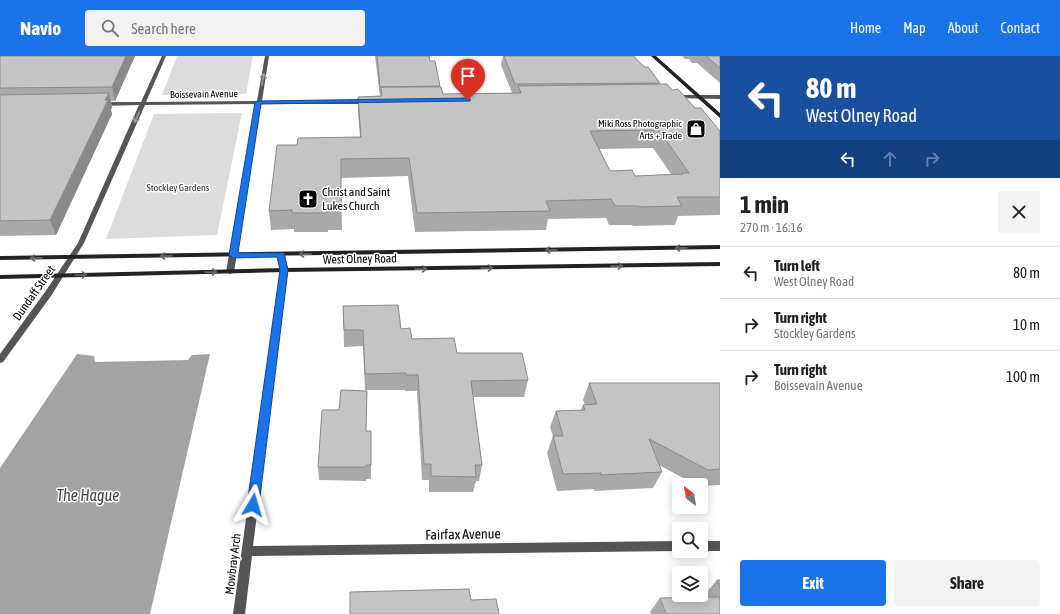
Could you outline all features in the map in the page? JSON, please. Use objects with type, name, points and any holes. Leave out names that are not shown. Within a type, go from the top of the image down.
[{"type":"street","points":[[72,258],[81,243],[164,56]]},
{"type":"street","points":[[230,272],[267,56]]},
{"type":"street","points":[[653,56],[720,116]]},
{"type":"street","points":[[669,98],[720,97]]},
{"type":"street","name":"Boissevain Avenue","points":[[95,104],[374,101]]},
{"type":"street","name":"West Olney Road","points":[[0,258],[281,255],[720,247]]},
{"type":"street","name":"Mowbray Arch","points":[[239,614],[284,270],[281,255]]},
{"type":"street","name":"Dundaff Street","points":[[0,360],[72,258]]},
{"type":"street","name":"West Olney Road","points":[[0,277],[284,270],[720,264]]},
{"type":"street","name":"Fairfax Avenue","points":[[247,551],[672,546]]},
{"type":"street","points":[[708,546],[720,546]]},
{"type":"green space","points":[[177,56],[253,56],[246,94],[162,95]]},
{"type":"green space","name":"Stockley Gardens","points":[[242,113],[217,235],[106,239],[154,114]]},
{"type":"water","name":"The Hague","points":[[77,354],[94,356],[95,362],[188,360],[192,355],[210,354],[150,614],[0,614],[0,468]]},
{"type":"building","points":[[0,56],[126,56],[112,87],[0,88]]},
{"type":"building","points":[[377,56],[429,56],[430,61],[435,61],[440,86],[380,87]]},
{"type":"building","points":[[504,56],[634,56],[645,67],[648,67],[660,83],[515,84]]},
{"type":"building","points":[[706,56],[720,56],[720,68]]},
{"type":"building","points":[[667,84],[672,90],[678,89],[695,108],[701,108],[720,131],[720,197],[677,197],[682,206],[615,206],[611,199],[546,201],[550,211],[417,213],[409,158],[341,159],[341,211],[327,211],[327,213],[292,213],[292,210],[269,211],[277,145],[297,145],[298,138],[361,137],[358,97],[382,96],[381,87],[441,87],[443,94],[521,93],[518,86]],"holes":[[[659,130],[689,173],[635,176],[632,170],[610,171],[590,131]]]},
{"type":"building","points":[[109,93],[105,100],[108,100],[50,220],[0,221],[0,95]]},
{"type":"building","points":[[398,305],[401,329],[410,328],[412,339],[454,338],[457,353],[522,353],[528,380],[471,381],[482,465],[475,465],[476,477],[431,476],[431,464],[424,464],[418,375],[406,375],[406,373],[365,374],[363,330],[344,330],[343,306]]},
{"type":"building","points":[[589,383],[720,383],[720,469],[708,470],[649,439],[662,472],[601,475],[601,473],[563,474],[553,436],[563,436],[556,411],[585,410],[583,405],[597,404]]},
{"type":"building","points":[[341,390],[367,391],[366,431],[371,431],[371,465],[366,465],[366,467],[318,467],[322,410],[339,410]]},
{"type":"building","points":[[717,580],[720,580],[720,588]]},
{"type":"building","points":[[469,589],[471,600],[496,599],[499,614],[350,614],[350,592]]},
{"type":"building","points":[[708,597],[720,597],[720,614],[666,614],[660,598],[672,598],[672,602],[708,602]]},
{"type":"place","name":"Miki Ross Photographic Arts + Trade","points":[[696,129]]},
{"type":"place","name":"Christ and Saint Lukes Church","points":[[308,199]]},
{"type":"route","points":[[253,505],[284,270],[281,255],[233,255],[258,102],[468,100]]}]
